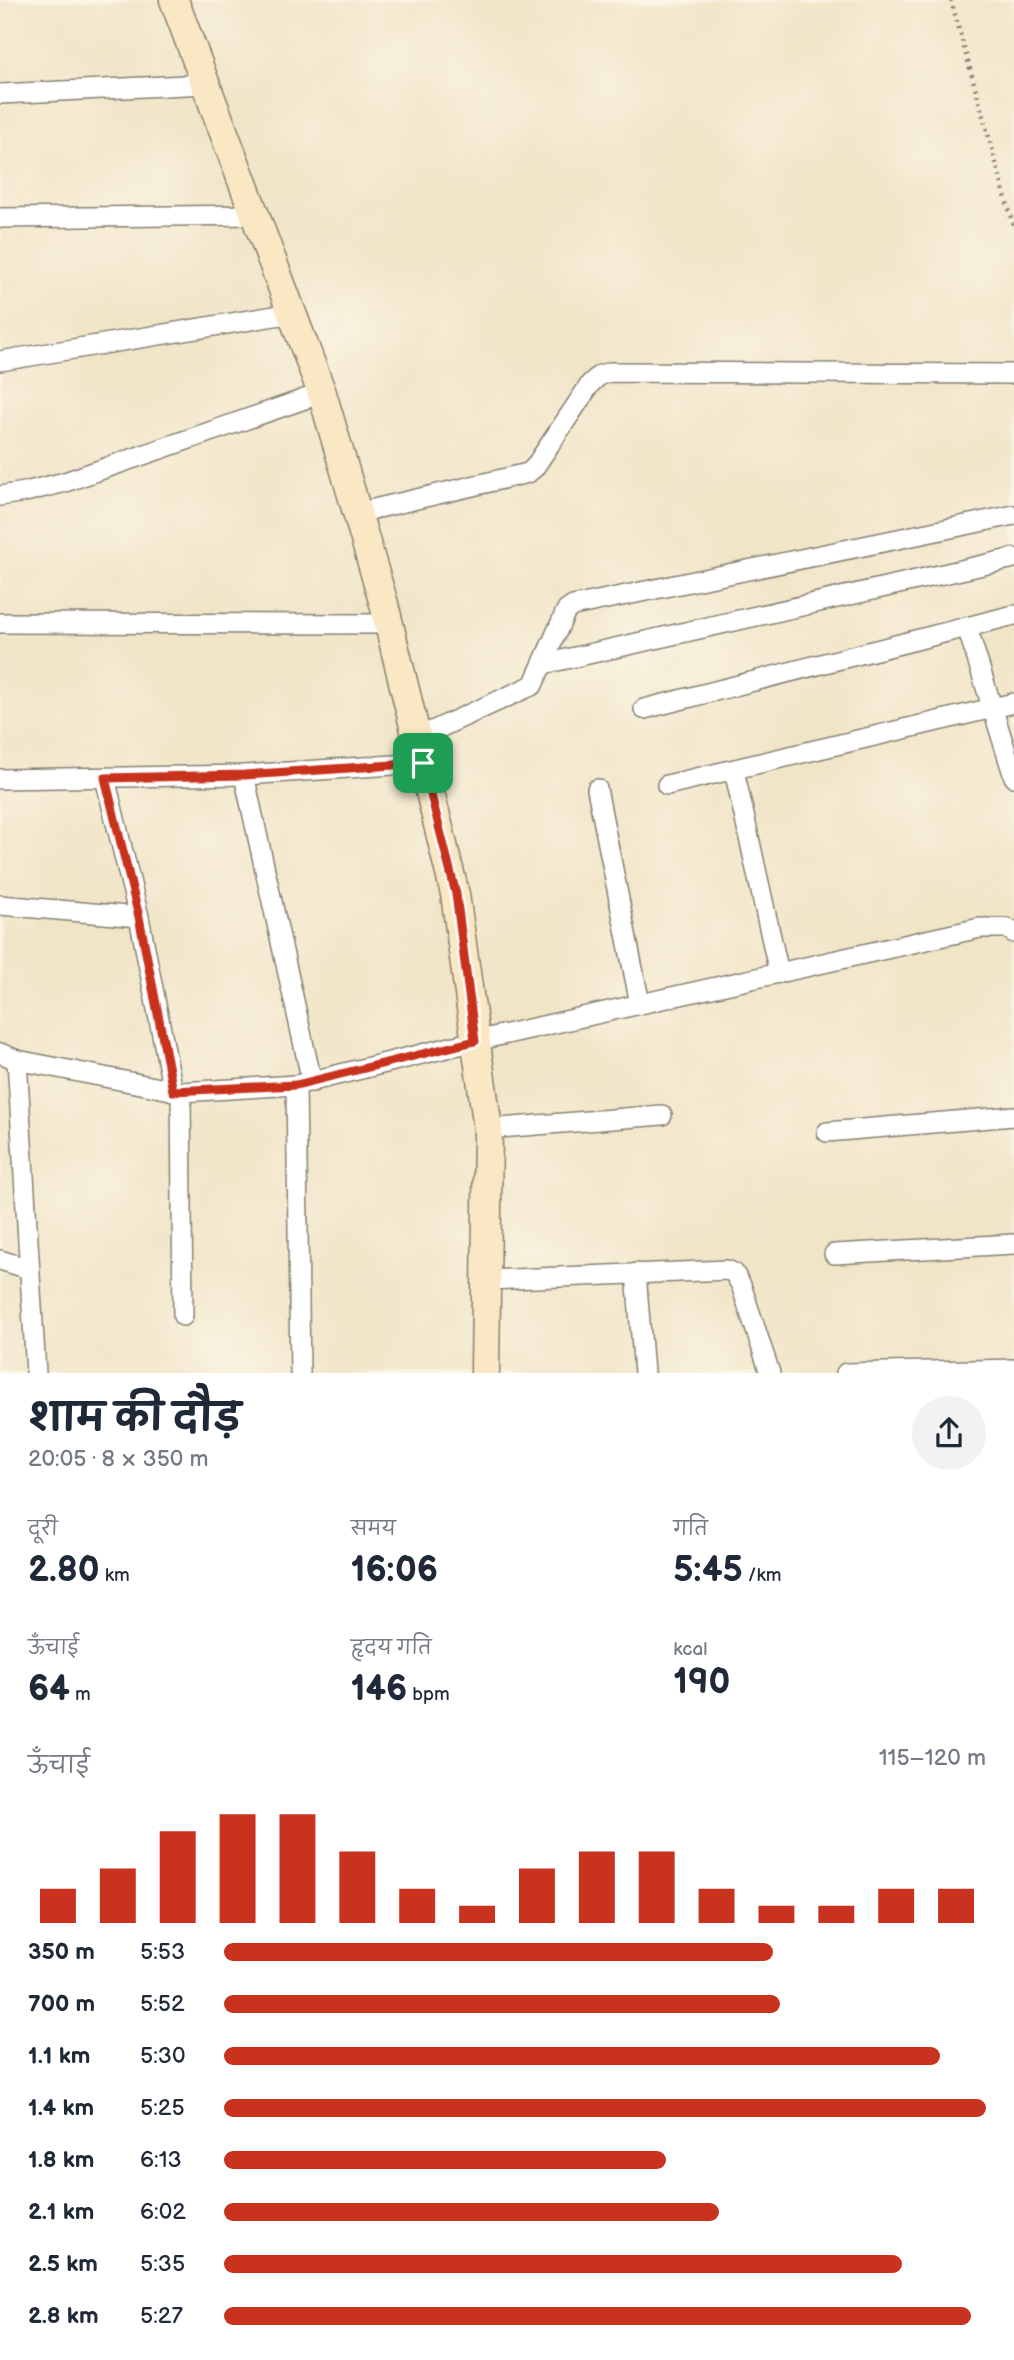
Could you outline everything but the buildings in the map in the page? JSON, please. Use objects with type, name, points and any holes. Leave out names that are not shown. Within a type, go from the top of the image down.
[{"type":"main road","points":[[174,0],[322,393],[389,624],[456,894],[488,1129],[485,1373]]},
{"type":"street","points":[[0,94],[206,84]]},
{"type":"street","points":[[0,218],[256,215]]},
{"type":"street","points":[[0,361],[293,313]]},
{"type":"street","points":[[357,513],[528,473],[591,383],[600,375],[611,372],[1014,374]]},
{"type":"street","points":[[0,496],[65,482],[322,393]]},
{"type":"street","points":[[0,779],[244,775],[420,751],[529,688],[536,681],[566,611],[573,606],[1014,515]]},
{"type":"street","points":[[544,664],[1014,558]]},
{"type":"street","points":[[643,709],[1014,615]]},
{"type":"street","points":[[0,623],[389,624]]},
{"type":"street","points":[[967,627],[1014,777]]},
{"type":"street","points":[[667,785],[1014,704]]},
{"type":"street","points":[[734,770],[779,973]]},
{"type":"street","points":[[244,775],[304,1084],[300,1373]]},
{"type":"street","points":[[105,778],[177,1091],[183,1316]]},
{"type":"street","points":[[597,789],[640,1004]]},
{"type":"street","points":[[0,905],[139,917]]},
{"type":"street","points":[[36,1373],[9,1056],[177,1091],[304,1084],[475,1041],[980,928],[1007,928],[1014,933]]},
{"type":"street","points":[[488,1129],[662,1115]]},
{"type":"street","points":[[827,1132],[1014,1116]]},
{"type":"street","points":[[834,1254],[1014,1244]]},
{"type":"street","points":[[0,1260],[29,1269]]},
{"type":"street","points":[[486,1280],[720,1269],[734,1273],[741,1285],[770,1373]]},
{"type":"street","points":[[636,1273],[644,1373]]},
{"type":"street","points":[[846,1373],[1014,1369]]},
{"type":"path","points":[[951,0],[1014,228]]},
{"type":"route","points":[[423,763],[456,894],[475,1041],[296,1085],[173,1091],[139,917],[105,778],[244,775],[423,763]]}]
